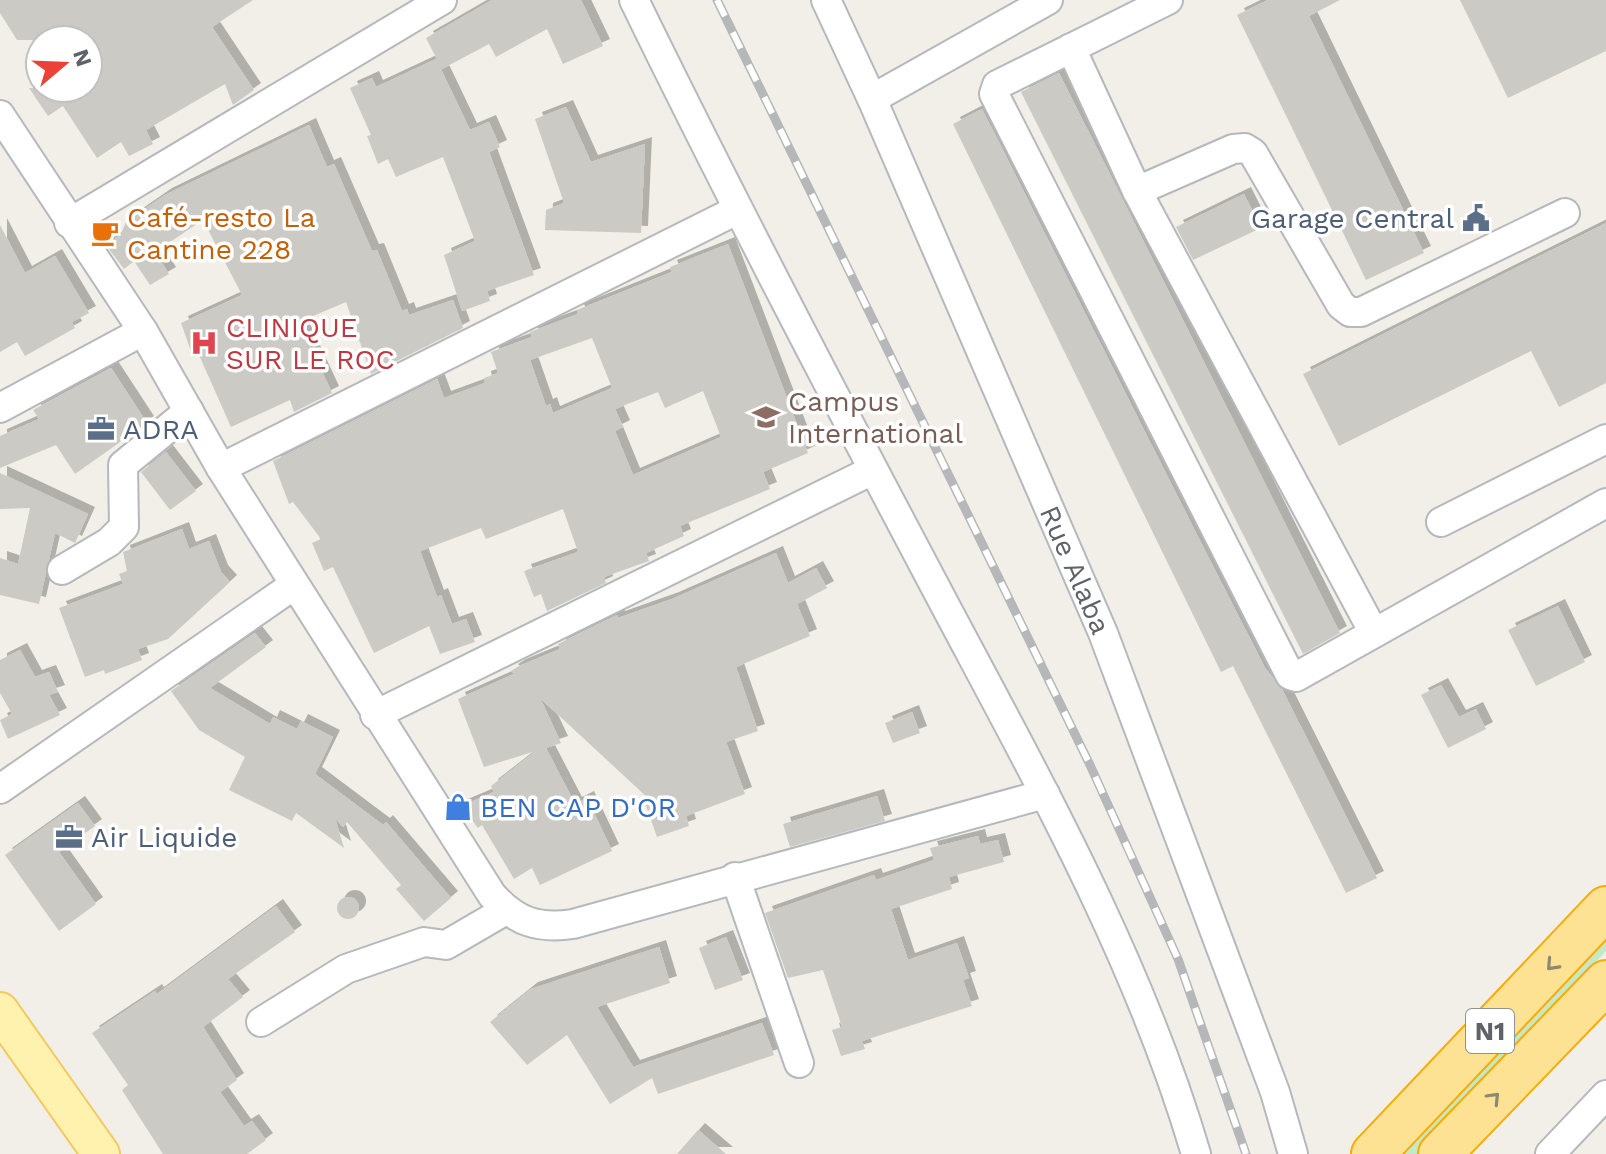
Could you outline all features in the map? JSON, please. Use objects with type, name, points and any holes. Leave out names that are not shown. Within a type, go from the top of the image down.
[{"type":"highway","name":"N1","points":[[1373,1154],[1606,908]]},
{"type":"highway","name":"N1","points":[[1440,1154],[1606,982]]},
{"type":"main road","points":[[0,1011],[101,1154]]},
{"type":"street","points":[[69,223],[442,0]]},
{"type":"street","points":[[634,0],[737,210],[1045,794],[1159,1040],[1196,1154]]},
{"type":"street","name":"Rue Alaba","points":[[826,0],[872,99],[1103,633],[1275,1092],[1293,1154]]},
{"type":"street","points":[[872,99],[1048,0]]},
{"type":"street","points":[[1168,0],[997,85],[994,94],[1287,672],[1296,677],[1606,503]]},
{"type":"street","points":[[1071,48],[1137,191],[1374,633]]},
{"type":"street","points":[[3,126],[143,331],[221,468],[375,715],[506,910],[518,919],[550,927],[1045,794]]},
{"type":"street","points":[[1137,191],[1233,149],[1245,148],[1253,153],[1341,305],[1350,312],[1361,312],[1565,213]]},
{"type":"street","points":[[221,468],[737,210]]},
{"type":"street","points":[[0,408],[143,331]]},
{"type":"street","points":[[62,570],[109,542],[124,527],[123,465],[189,411]]},
{"type":"street","points":[[1441,522],[1606,439]]},
{"type":"street","points":[[375,715],[873,470]]},
{"type":"street","points":[[0,789],[294,585]]},
{"type":"street","points":[[735,877],[799,1063]]},
{"type":"street","points":[[261,1022],[346,969],[424,942],[446,945],[506,910]]},
{"type":"street","points":[[1550,1154],[1606,1095]]},
{"type":"green space","points":[[1606,933],[1606,951],[1423,1154],[1405,1154]]},
{"type":"building","points":[[0,0],[253,0],[212,27],[254,90],[233,105],[225,84],[146,130],[153,144],[129,156],[121,142],[97,158],[63,106],[48,116],[40,104],[104,104],[104,24],[24,24],[24,40],[17,40],[0,13]]},
{"type":"building","points":[[492,0],[581,0],[603,46],[563,64],[547,29],[496,57],[489,44],[442,69],[426,38]]},
{"type":"building","points":[[1268,0],[1340,0],[1309,16],[1424,253],[1366,280],[1237,15]]},
{"type":"building","points":[[1460,0],[1606,0],[1606,51],[1508,98]]},
{"type":"building","points":[[436,59],[470,130],[489,122],[500,147],[489,152],[534,275],[487,291],[490,301],[462,311],[444,255],[475,241],[443,157],[396,177],[388,159],[378,164],[367,136],[371,135],[350,88],[372,78],[376,87]]},
{"type":"building","points":[[1059,73],[1340,633],[1303,654],[1021,92]]},
{"type":"building","points":[[566,107],[591,162],[645,144],[641,233],[545,230],[546,210],[564,203],[535,119]]},
{"type":"building","points":[[982,109],[1265,668],[1282,689],[1377,878],[1346,893],[1233,666],[1221,672],[953,124]]},
{"type":"building","points":[[309,125],[327,167],[334,164],[372,251],[377,250],[402,311],[407,309],[409,315],[453,300],[463,328],[371,374],[346,302],[299,322],[332,393],[294,412],[290,400],[231,427],[199,355],[193,357],[181,323],[242,295],[203,220],[155,252],[169,274],[150,285],[134,261],[124,269],[106,245],[121,234],[126,222],[165,195]]},
{"type":"building","points":[[1244,194],[1261,228],[1193,260],[1176,227]]},
{"type":"building","points":[[1606,223],[1606,383],[1559,407],[1531,351],[1339,446],[1303,374]]},
{"type":"building","points":[[0,225],[25,273],[55,256],[89,313],[72,322],[75,328],[25,356],[17,342],[0,352]]},
{"type":"building","points":[[728,244],[808,453],[763,472],[770,489],[680,526],[684,536],[646,553],[649,561],[604,577],[606,583],[547,611],[541,594],[534,597],[524,571],[578,552],[563,509],[486,539],[481,528],[420,551],[437,597],[441,595],[452,624],[466,619],[475,642],[440,654],[429,626],[374,653],[333,567],[324,571],[312,543],[321,539],[293,502],[289,504],[273,461],[437,379],[444,398],[485,383],[484,378],[498,373],[491,352],[532,337],[530,332],[578,314],[577,310],[672,272],[670,267]],"holes":[[[592,338],[612,388],[553,413],[550,404],[546,406],[530,360]],[[703,391],[721,437],[633,475],[615,431],[623,427],[615,409],[658,392],[665,408]]]},
{"type":"building","points":[[111,368],[147,423],[75,474],[56,445],[0,468],[0,436],[39,419],[33,410]]},
{"type":"building","points":[[166,452],[196,491],[170,510],[141,472]]},
{"type":"building","points":[[0,473],[88,514],[75,543],[55,533],[39,604],[0,595],[0,558],[18,564],[30,508],[0,509]]},
{"type":"building","points":[[182,529],[189,549],[209,541],[221,572],[230,582],[168,639],[138,649],[142,660],[105,674],[104,670],[85,677],[59,608],[123,584],[119,574],[127,571],[123,552]]},
{"type":"building","points":[[776,553],[788,583],[816,568],[827,588],[797,604],[810,636],[736,667],[758,731],[726,742],[745,794],[686,816],[689,826],[657,837],[644,800],[649,799],[540,698],[561,743],[546,748],[575,804],[587,798],[612,851],[540,885],[532,868],[514,879],[482,825],[478,828],[461,806],[494,792],[491,786],[536,751],[484,767],[458,699],[514,674],[511,671],[519,666],[560,649],[558,644],[617,615],[618,618],[672,599]]},
{"type":"building","points":[[1558,606],[1585,662],[1536,686],[1508,630]]},
{"type":"building","points":[[255,633],[266,647],[210,688],[270,724],[273,717],[297,729],[301,721],[333,737],[315,774],[383,825],[386,822],[451,898],[424,921],[396,889],[401,885],[347,822],[343,827],[335,818],[344,848],[296,813],[292,821],[229,790],[245,757],[199,730],[171,691]]},
{"type":"building","points":[[20,650],[35,677],[49,672],[58,692],[49,695],[60,715],[8,739],[0,720],[12,714],[0,693],[0,660]]},
{"type":"building","points":[[1441,685],[1459,717],[1476,709],[1486,729],[1448,748],[1421,695]]},
{"type":"building","points":[[912,712],[920,733],[893,743],[885,723]]},
{"type":"building","points":[[877,796],[885,821],[790,847],[783,824]]},
{"type":"building","points":[[78,803],[95,826],[59,852],[96,904],[59,931],[5,855]]},
{"type":"building","points":[[978,836],[980,844],[998,840],[1004,862],[949,877],[952,889],[891,909],[908,960],[957,943],[969,978],[963,980],[972,1006],[862,1041],[865,1049],[841,1056],[832,1030],[842,1027],[823,970],[788,978],[765,913],[874,875],[876,880],[934,860],[930,848]]},
{"type":"building","points":[[344,897],[352,897],[359,908],[352,919],[344,919],[337,912],[337,904]]},
{"type":"building","points":[[276,906],[295,932],[228,979],[243,997],[203,1027],[237,1080],[220,1092],[244,1126],[252,1121],[266,1140],[247,1154],[163,1154],[122,1090],[128,1085],[92,1033],[155,991],[157,994]]},
{"type":"building","points":[[726,937],[743,980],[715,990],[699,948]]},
{"type":"building","points":[[659,947],[670,983],[597,1007],[633,1067],[762,1023],[774,1055],[658,1094],[652,1078],[610,1104],[567,1035],[527,1065],[490,1022],[531,989]]},
{"type":"building","points":[[698,1130],[726,1154],[677,1154]]},
{"type":"railway","points":[[717,0],[1090,765],[1178,959],[1246,1154]]},
{"type":"place","name":"Garage Central","points":[[1476,218]]},
{"type":"place","name":"Café-resto La Cantine 228","points":[[105,233]]},
{"type":"place","name":"CLINIQUE SUR LE ROC","points":[[204,343]]},
{"type":"place","name":"Campus International","points":[[766,417]]},
{"type":"place","name":"ADRA","points":[[101,429]]},
{"type":"place","name":"BEN CAP D'OR","points":[[458,807]]},
{"type":"place","name":"Air Liquide","points":[[69,837]]}]
